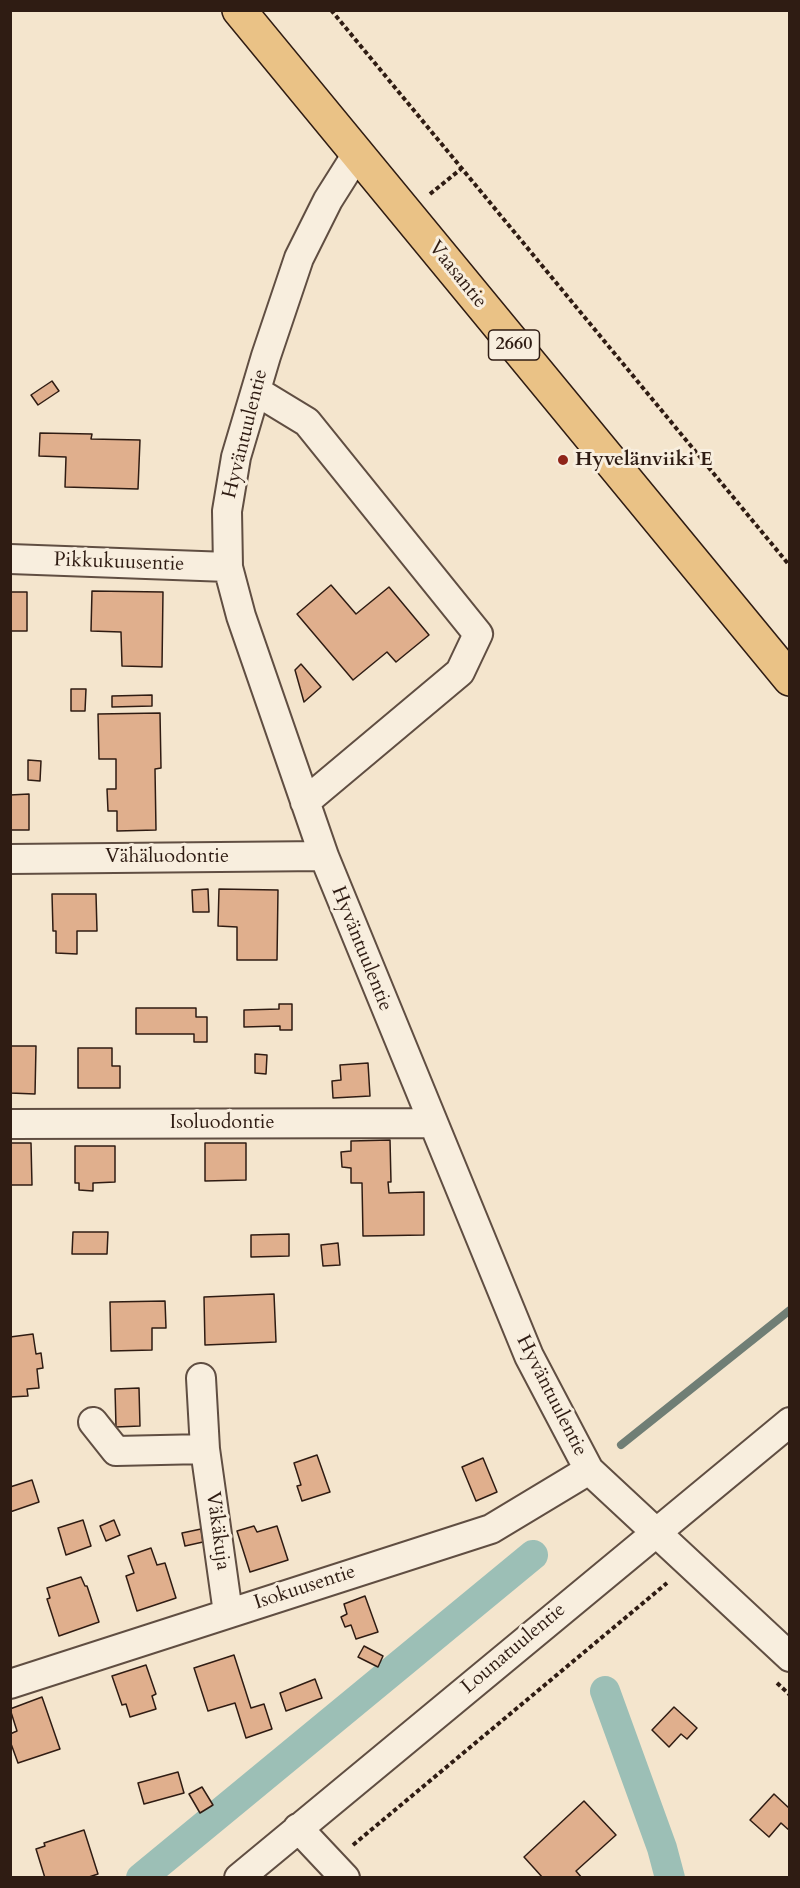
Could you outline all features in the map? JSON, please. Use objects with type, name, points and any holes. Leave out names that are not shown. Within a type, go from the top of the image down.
[{"type":"main road","name":"Vaasantie","points":[[239,10],[789,679]]},
{"type":"street","name":"Hyväntuulentie","points":[[357,154],[328,200],[299,258],[236,457],[227,511],[228,567],[241,616],[324,856],[529,1356],[589,1470],[789,1657]]},
{"type":"street","points":[[256,391],[308,422],[478,634],[460,672],[305,802]]},
{"type":"street","name":"Pikkukuusentie","points":[[10,559],[228,567]]},
{"type":"street","name":"Vähäluodontie","points":[[10,859],[324,856]]},
{"type":"street","name":"Isoluodontie","points":[[10,1124],[433,1123]]},
{"type":"street","name":"Väkäkuja","points":[[201,1378],[205,1449],[228,1613]]},
{"type":"street","points":[[93,1422],[116,1451],[205,1449]]},
{"type":"street","name":"Lounatuulentie","points":[[239,1878],[789,1422]]},
{"type":"street","name":"Isokuusentie","points":[[10,1684],[491,1529],[589,1470]]},
{"type":"street","points":[[298,1828],[338,1870]]},
{"type":"path","points":[[331,10],[789,566]]},
{"type":"path","points":[[406,214],[461,168]]},
{"type":"path","points":[[338,1870],[666,1582],[675,1590]]},
{"type":"path","points":[[772,1679],[789,1695]]},
{"type":"building","points":[[52,381],[59,391],[38,405],[31,395]]},
{"type":"building","points":[[40,433],[92,434],[91,439],[140,440],[138,489],[65,487],[66,457],[39,456]]},
{"type":"building","points":[[331,585],[356,614],[389,587],[429,635],[396,662],[387,652],[353,680],[297,614]]},
{"type":"building","points":[[92,591],[163,592],[162,667],[122,666],[121,632],[91,631]]},
{"type":"building","points":[[10,592],[27,592],[27,631],[10,631]]},
{"type":"building","points":[[301,664],[321,687],[304,702],[295,670]]},
{"type":"building","points":[[71,689],[86,689],[85,711],[71,711]]},
{"type":"building","points":[[152,695],[152,706],[112,707],[112,696]]},
{"type":"building","points":[[160,713],[161,768],[155,769],[156,830],[117,831],[117,811],[108,811],[107,789],[116,789],[116,759],[99,759],[98,714]]},
{"type":"building","points":[[28,760],[41,761],[40,781],[28,780]]},
{"type":"building","points":[[29,794],[29,830],[10,830],[10,795]]},
{"type":"building","points":[[208,889],[209,912],[193,912],[192,890]]},
{"type":"building","points":[[219,889],[278,890],[277,960],[237,960],[237,927],[218,926]]},
{"type":"building","points":[[52,894],[96,894],[97,931],[77,931],[77,954],[56,953]]},
{"type":"building","points":[[279,1004],[292,1004],[292,1030],[280,1030],[280,1026],[244,1027],[244,1010],[279,1009]]},
{"type":"building","points":[[136,1008],[196,1008],[196,1017],[207,1017],[207,1042],[194,1042],[194,1034],[136,1034]]},
{"type":"building","points":[[10,1046],[36,1046],[35,1094],[10,1093]]},
{"type":"building","points":[[78,1048],[112,1048],[112,1066],[120,1066],[120,1088],[78,1088]]},
{"type":"building","points":[[255,1054],[267,1055],[266,1074],[255,1073]]},
{"type":"building","points":[[368,1063],[370,1096],[333,1098],[332,1081],[341,1080],[340,1065]]},
{"type":"building","points":[[390,1140],[389,1193],[424,1192],[424,1235],[363,1236],[362,1183],[351,1183],[351,1168],[342,1167],[341,1152],[351,1151],[351,1141]]},
{"type":"building","points":[[10,1143],[31,1143],[32,1185],[10,1185]]},
{"type":"building","points":[[205,1143],[246,1143],[246,1180],[205,1181]]},
{"type":"building","points":[[75,1146],[115,1146],[115,1182],[93,1183],[93,1191],[79,1190],[79,1183],[75,1183]]},
{"type":"building","points":[[73,1232],[108,1232],[107,1254],[72,1254]]},
{"type":"building","points":[[289,1234],[289,1256],[251,1257],[251,1235]]},
{"type":"building","points":[[338,1243],[340,1265],[323,1266],[321,1245]]},
{"type":"building","points":[[274,1294],[276,1342],[205,1345],[204,1297]]},
{"type":"building","points":[[165,1301],[166,1328],[152,1328],[152,1350],[111,1351],[110,1302]]},
{"type":"building","points":[[33,1334],[36,1354],[41,1353],[43,1368],[37,1369],[39,1388],[27,1389],[28,1396],[10,1397],[10,1337]]},
{"type":"building","points":[[139,1388],[140,1426],[116,1427],[115,1389]]},
{"type":"building","points":[[317,1455],[330,1492],[302,1501],[297,1486],[301,1485],[294,1463]]},
{"type":"building","points":[[483,1458],[497,1492],[476,1501],[462,1467]]},
{"type":"building","points":[[32,1480],[39,1502],[10,1512],[10,1487]]},
{"type":"building","points":[[83,1520],[91,1546],[66,1555],[58,1528]]},
{"type":"building","points":[[114,1520],[120,1535],[106,1541],[100,1526]]},
{"type":"building","points":[[254,1526],[257,1532],[277,1526],[288,1560],[250,1572],[237,1531]]},
{"type":"building","points":[[201,1529],[203,1542],[185,1546],[182,1533]]},
{"type":"building","points":[[151,1548],[157,1565],[165,1563],[176,1598],[137,1611],[126,1576],[134,1573],[128,1556]]},
{"type":"building","points":[[81,1577],[87,1586],[99,1622],[59,1636],[47,1599],[50,1598],[47,1588]]},
{"type":"building","points":[[365,1596],[378,1632],[356,1639],[351,1625],[345,1627],[341,1617],[347,1614],[344,1604]]},
{"type":"building","points":[[364,1646],[383,1656],[378,1667],[358,1657]]},
{"type":"building","points":[[234,1655],[251,1708],[264,1704],[272,1729],[246,1738],[235,1703],[208,1711],[194,1668]]},
{"type":"building","points":[[146,1665],[156,1694],[152,1696],[156,1709],[130,1717],[126,1704],[122,1705],[112,1676]]},
{"type":"building","points":[[315,1679],[322,1698],[286,1711],[280,1693]]},
{"type":"building","points":[[42,1697],[60,1749],[18,1763],[10,1741],[10,1734],[17,1731],[10,1709]]},
{"type":"building","points":[[674,1707],[697,1728],[687,1739],[681,1734],[669,1747],[652,1730]]},
{"type":"building","points":[[178,1772],[184,1793],[144,1804],[138,1783]]},
{"type":"building","points":[[202,1787],[213,1805],[200,1813],[189,1794]]},
{"type":"building","points":[[774,1794],[790,1809],[790,1831],[781,1823],[769,1837],[750,1820]]},
{"type":"building","points":[[584,1801],[616,1835],[576,1871],[582,1878],[543,1878],[524,1857]]},
{"type":"building","points":[[84,1830],[98,1874],[86,1878],[45,1878],[36,1849],[45,1846],[44,1843]]},
{"type":"waterway","points":[[621,1445],[790,1310]]},
{"type":"waterway","points":[[141,1878],[533,1555]]},
{"type":"waterway","points":[[605,1691],[662,1848],[670,1878]]},
{"type":"place","name":"Hyvelänviiki E","points":[[563,460]]}]
